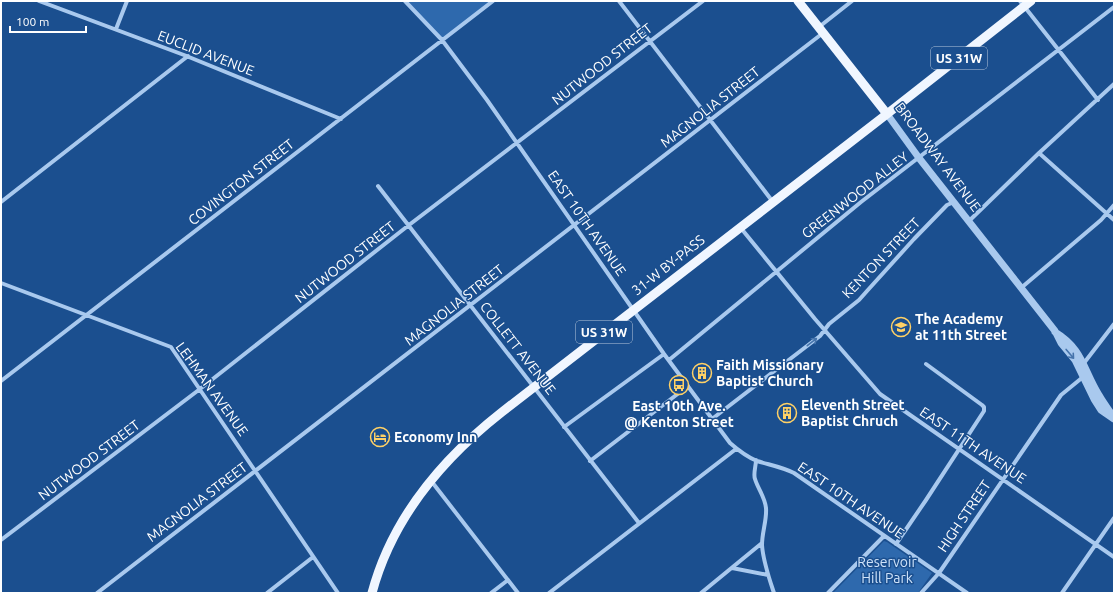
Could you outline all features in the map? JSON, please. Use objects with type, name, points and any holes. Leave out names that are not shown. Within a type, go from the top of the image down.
[{"type":"main road","name":"BROADWAY AVENUE","points":[[798,1],[887,114]]},
{"type":"main road","name":"31-W BY-PASS","points":[[372,593],[387,550],[406,515],[430,480],[463,445],[493,418],[887,114],[1025,3]]},
{"type":"street","name":"EUCLID AVENUE","points":[[39,1],[188,56],[341,119]]},
{"type":"street","points":[[116,29],[128,1]]},
{"type":"street","name":"EAST 10TH AVENUE","points":[[405,1],[442,40],[518,143],[664,354],[724,436],[736,449],[756,460],[794,473],[968,593]]},
{"type":"street","name":"COVINGTON STREET","points":[[1,381],[492,1]]},
{"type":"street","points":[[619,1],[773,202]]},
{"type":"street","name":"NUTWOOD STREET","points":[[1,540],[200,389],[409,225],[703,1]]},
{"type":"street","name":"MAGNOLIA STREET","points":[[96,593],[711,120],[821,30],[852,1]]},
{"type":"street","points":[[1025,3],[1058,49],[1098,100]]},
{"type":"street","name":"GREENWOOD ALLEY","points":[[669,360],[865,199],[1114,7]]},
{"type":"street","points":[[1,202],[188,56]]},
{"type":"street","points":[[969,221],[1039,153],[1114,84]]},
{"type":"street","name":"BROADWAY AVENUE","points":[[887,114],[919,158],[1055,331],[1061,343],[1085,374]]},
{"type":"street","points":[[1039,153],[1114,220]]},
{"type":"street","name":"COLLETT AVENUE","points":[[378,186],[639,523]]},
{"type":"street","name":"KENTON STREET","points":[[712,420],[820,336],[829,324],[859,300],[947,205],[954,202]]},
{"type":"street","points":[[1021,288],[1107,214],[1114,205]]},
{"type":"street","name":"EAST 11TH AVENUE","points":[[740,227],[824,330],[880,394],[1114,557]]},
{"type":"street","name":"LEHMAN AVENUE","points":[[1,283],[171,347],[338,593]]},
{"type":"street","points":[[1084,363],[1114,324]]},
{"type":"street","name":"BROADWAY AVENUE","points":[[1055,331],[1066,338],[1080,356],[1084,363],[1085,374]]},
{"type":"street","points":[[564,427],[664,354]]},
{"type":"street","points":[[896,544],[984,411],[984,407],[926,364]]},
{"type":"street","points":[[1085,374],[1114,418]]},
{"type":"street","name":"HIGH STREET","points":[[921,593],[938,573],[1061,395],[1085,374]]},
{"type":"street","points":[[590,461],[688,386]]},
{"type":"street","points":[[549,593],[736,449]]},
{"type":"street","points":[[756,460],[754,478],[766,506],[766,520],[762,543],[768,575],[774,593]]},
{"type":"street","points":[[430,480],[518,593]]},
{"type":"street","points":[[1062,593],[1114,518]]},
{"type":"street","points":[[828,593],[884,536]]},
{"type":"street","points":[[701,593],[762,543]]},
{"type":"street","points":[[267,593],[313,557]]},
{"type":"street","points":[[732,568],[768,575]]},
{"type":"street","points":[[491,593],[508,580]]},
{"type":"green space","points":[[405,1],[493,1],[442,40]]},
{"type":"green space","name":"Reservoir Hill Park","points":[[884,541],[932,573],[918,593],[833,593]]},
{"type":"place","name":"The Academy at 11th Street","points":[[901,327]]},
{"type":"place","name":"Faith Missionary Baptist Church","points":[[702,373]]},
{"type":"place","name":"East 10th Ave. @ Kenton Street","points":[[679,385]]},
{"type":"place","name":"Eleventh Street Baptist Chruch","points":[[787,413]]},
{"type":"place","name":"Economy Inn","points":[[380,437]]}]
